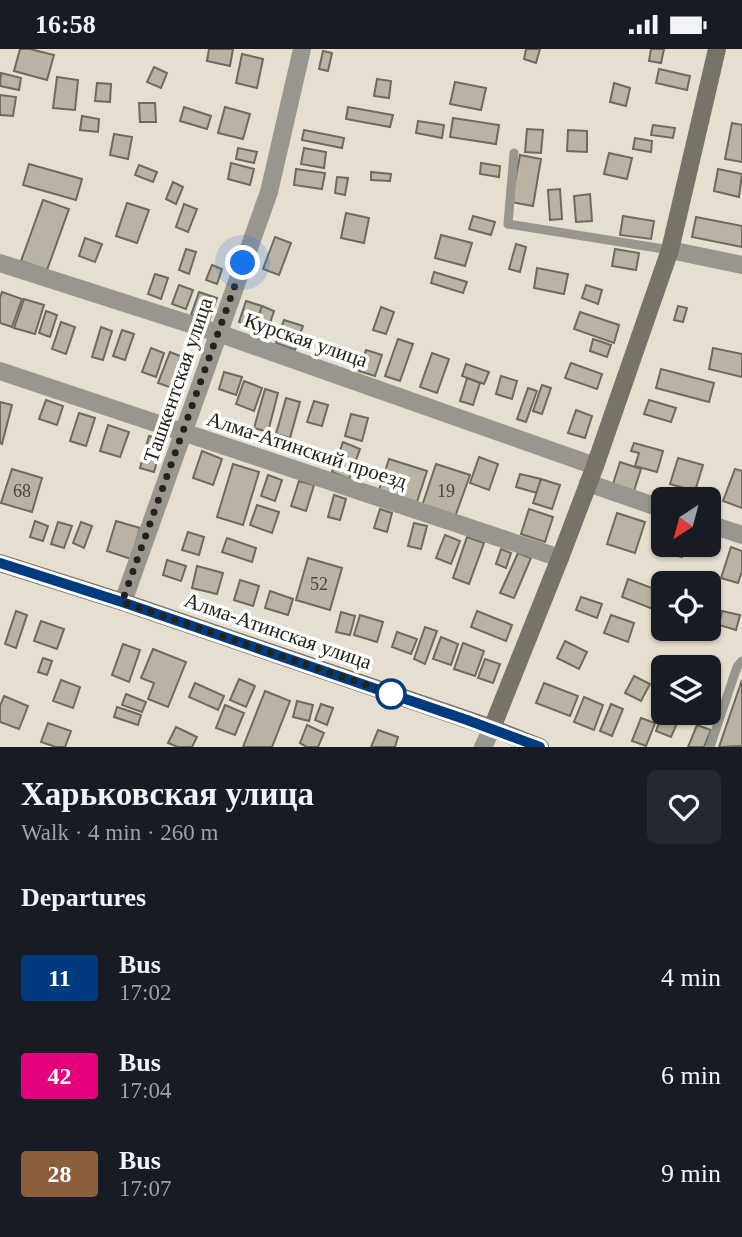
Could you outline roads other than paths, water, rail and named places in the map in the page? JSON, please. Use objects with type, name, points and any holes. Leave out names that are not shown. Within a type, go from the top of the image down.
[{"type":"street","name":"Ташкентская улица","points":[[122,602],[268,193],[302,49]]},
{"type":"street","points":[[483,747],[595,465],[670,250],[717,49]]},
{"type":"street","points":[[670,250],[742,265]]},
{"type":"street","name":"Курская улица","points":[[0,263],[218,333],[595,465]]},
{"type":"street","name":"Алма-Атинский проезд","points":[[0,371],[560,558]]},
{"type":"street","points":[[588,483],[651,505]]},
{"type":"street","points":[[721,528],[742,535]]},
{"type":"street","name":"Алма-Атинская улица","points":[[0,563],[492,728],[540,747]]},
{"type":"lane","points":[[514,153],[508,224],[670,250]]},
{"type":"lane","points":[[710,747],[737,667],[742,661]]}]
